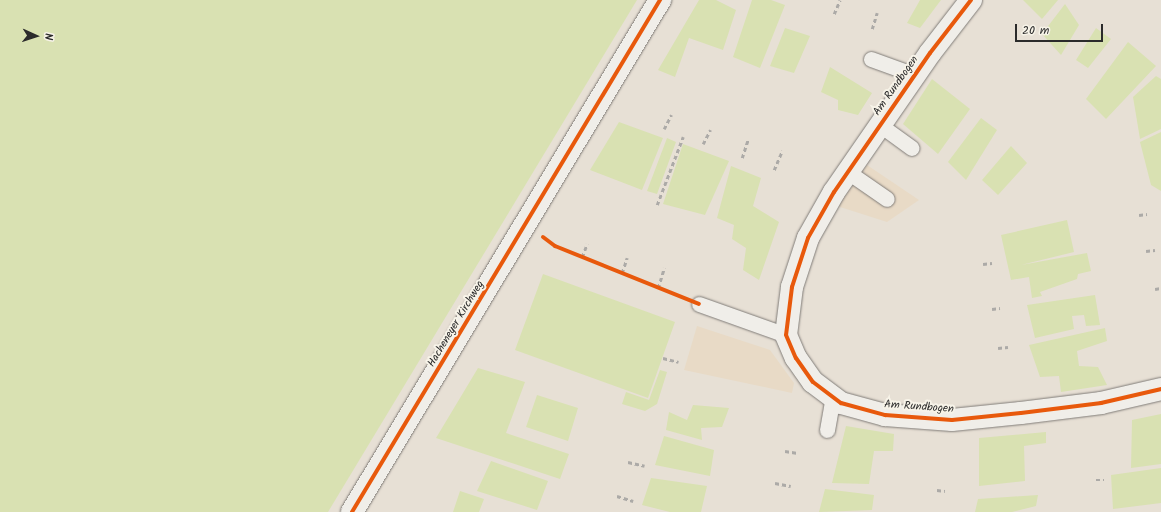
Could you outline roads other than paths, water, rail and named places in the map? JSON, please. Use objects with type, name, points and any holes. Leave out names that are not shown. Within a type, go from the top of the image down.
[{"type":"street","name":"Hacheneyer Kirchweg","points":[[352,512],[660,0]]},
{"type":"street","name":"Am Rundbogen","points":[[971,0],[880,125],[848,172],[808,238],[792,287],[786,335],[796,358],[813,382],[841,403],[885,415],[952,420],[1101,403],[1161,389]]},
{"type":"lane","points":[[871,59],[915,75]]},
{"type":"lane","points":[[880,125],[912,148]]},
{"type":"lane","points":[[848,172],[887,199]]},
{"type":"lane","points":[[699,304],[786,335]]},
{"type":"lane","points":[[827,430],[833,397]]}]
